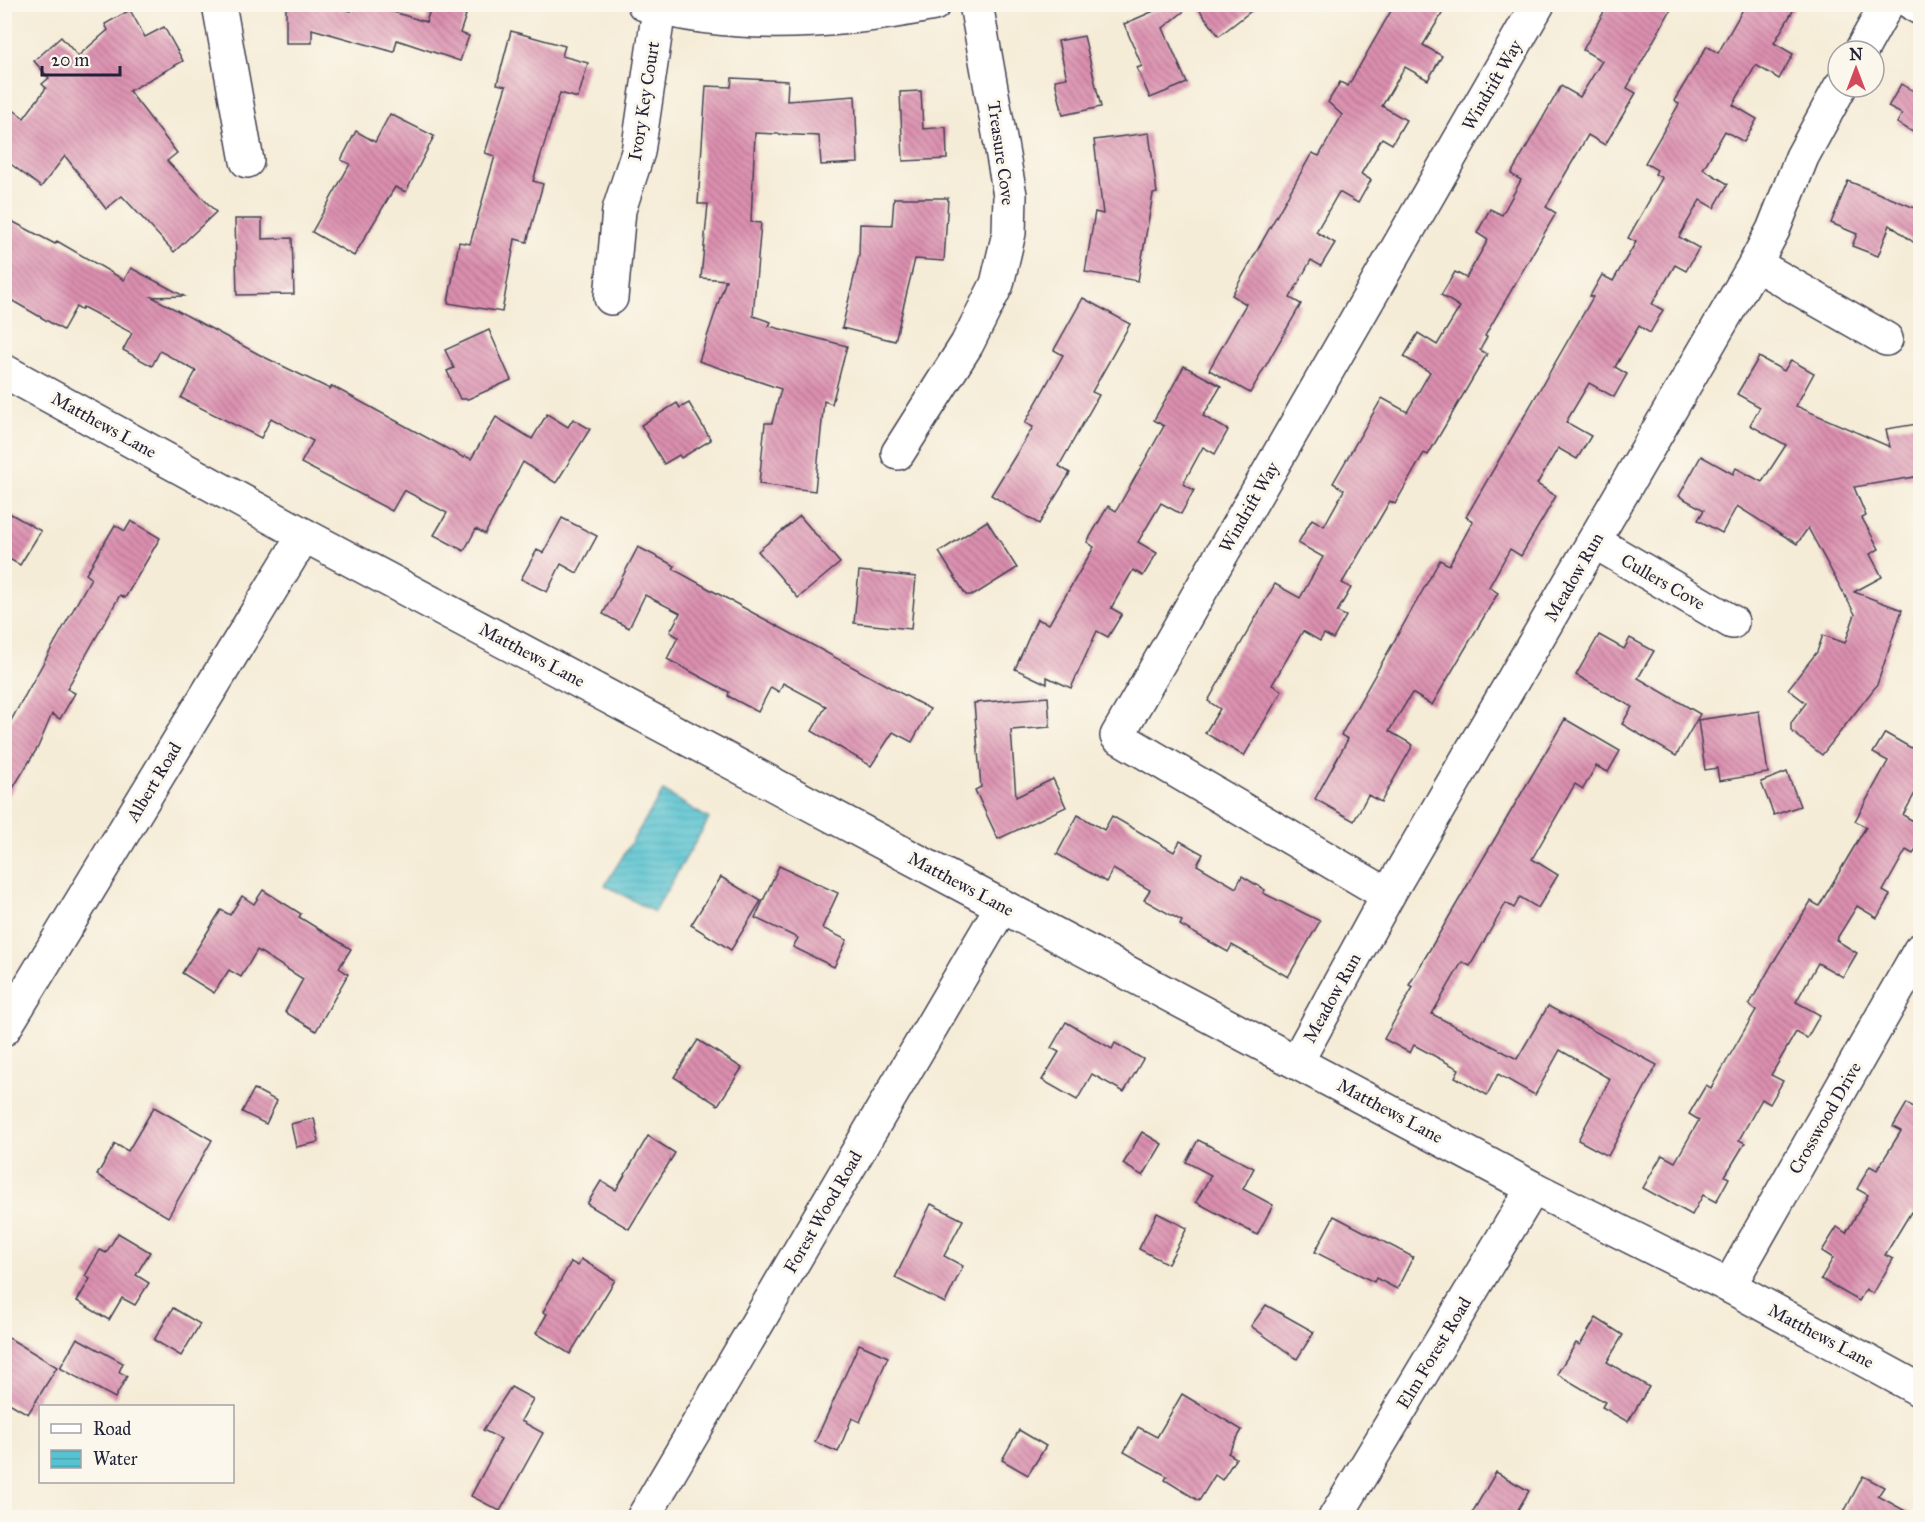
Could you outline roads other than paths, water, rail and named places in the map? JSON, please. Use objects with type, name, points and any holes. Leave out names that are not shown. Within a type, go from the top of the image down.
[{"type":"street","points":[[219,4],[247,161]]},
{"type":"street","points":[[651,7],[709,18],[766,22],[843,17],[934,4]]},
{"type":"street","name":"Treasure Cove","points":[[898,453],[967,344],[997,285],[1009,232],[1010,195],[976,4]]},
{"type":"street","name":"Windrift Way","points":[[1388,895],[1117,736],[1538,4]]},
{"type":"street","points":[[1868,39],[1887,4]]},
{"type":"street","points":[[1913,4],[1920,8]]},
{"type":"street","name":"Ivory Key Court","points":[[611,298],[619,210],[638,152],[651,7]]},
{"type":"street","name":"Meadow Run","points":[[1297,1061],[1388,895],[1755,264],[1773,230],[1802,157],[1833,99]]},
{"type":"street","points":[[1755,264],[1886,339]]},
{"type":"street","name":"Matthews Lane","points":[[4,371],[304,535],[1533,1188],[1729,1286],[1920,1390]]},
{"type":"street","name":"Albert Road","points":[[4,1029],[304,535]]},
{"type":"street","name":"Cullers Cove","points":[[1594,542],[1732,622]]},
{"type":"street","name":"Forest Wood Road","points":[[643,1518],[1002,906]]},
{"type":"street","name":"Crosswood Drive","points":[[1729,1286],[1920,950]]},
{"type":"street","name":"Elm Forest Road","points":[[1335,1518],[1533,1188]]},
{"type":"water","points":[[663,791],[709,819],[654,912],[605,885]]}]
